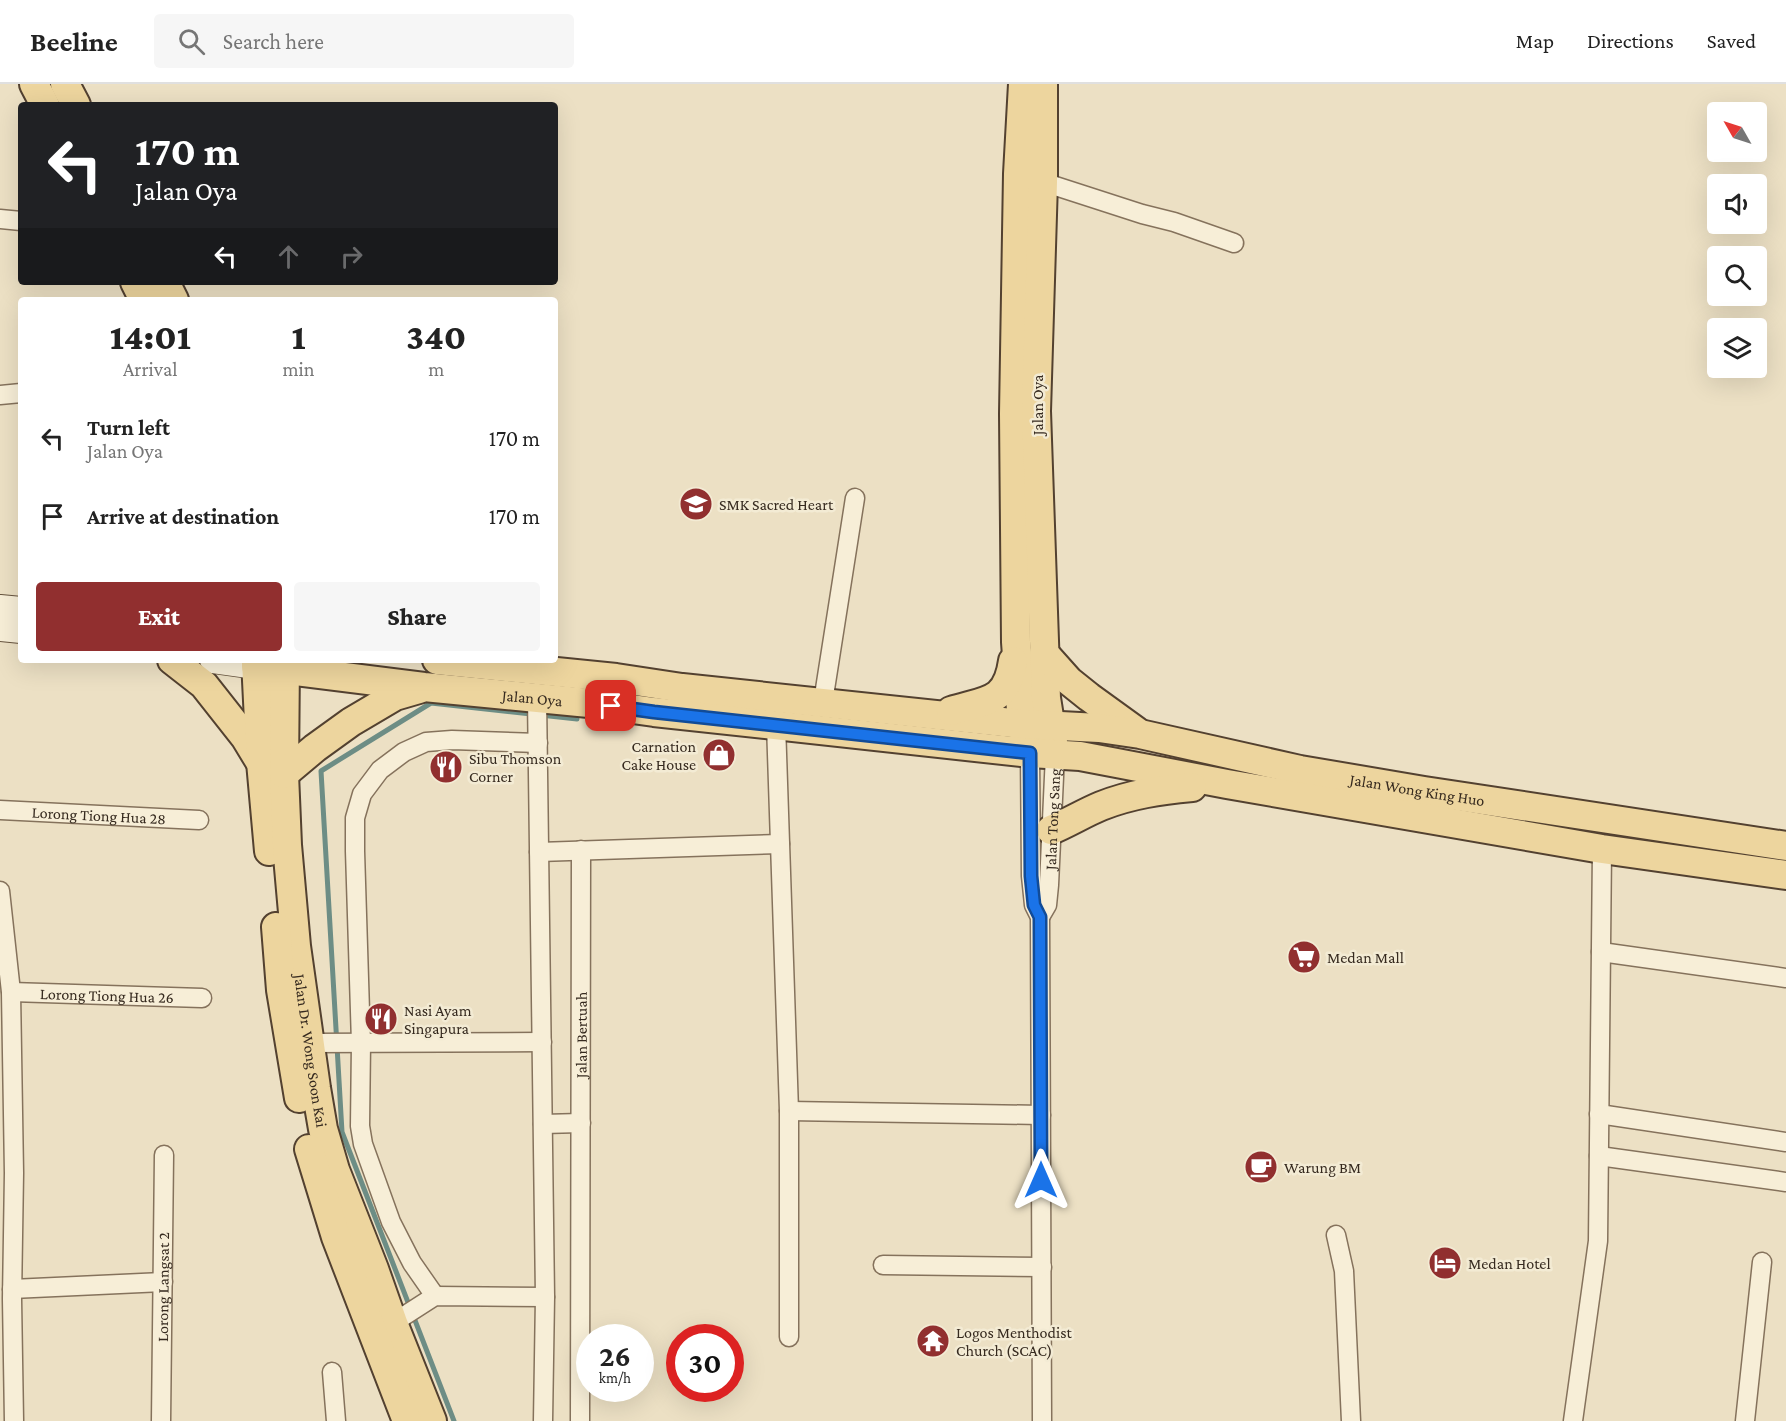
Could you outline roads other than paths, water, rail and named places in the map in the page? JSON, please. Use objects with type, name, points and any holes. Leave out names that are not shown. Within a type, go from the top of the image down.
[{"type":"main road","points":[[34,84],[43,102]]},
{"type":"main road","points":[[65,84],[74,102]]},
{"type":"main road","name":"Jalan Oya","points":[[1023,84],[1018,174],[1014,414],[1016,642],[1022,724],[1043,754]]},
{"type":"main road","name":"Jalan Oya","points":[[1043,84],[1043,182],[1036,411],[1046,698],[1050,725],[1043,754]]},
{"type":"main road","points":[[0,608],[18,610]]},
{"type":"main road","points":[[0,628],[18,630]]},
{"type":"main road","points":[[940,715],[995,697],[1002,692],[1011,675],[1016,642]]},
{"type":"main road","points":[[1044,653],[1069,681],[1140,734]]},
{"type":"main road","points":[[176,663],[204,685],[272,768],[315,748],[351,722],[395,696],[424,687]]},
{"type":"main road","name":"Jalan Oya","points":[[256,663],[285,665],[424,687],[538,719],[776,724],[1043,754]]},
{"type":"main road","name":"Jalan Dr. Wong Soon Kai","points":[[256,663],[272,768],[287,845],[296,946],[320,1043],[316,1088],[323,1129],[335,1170],[374,1269],[399,1318],[432,1421]]},
{"type":"main road","name":"Jalan Oya","points":[[466,663],[616,678],[682,688],[1022,724],[1050,725]]},
{"type":"main road","name":"Jalan Dr. Wong Soon Kai","points":[[285,665],[272,768],[281,990],[309,1149],[336,1237],[407,1421]]},
{"type":"main road","name":"Jalan Wong King Huo","points":[[1050,725],[1099,728],[1140,734],[1311,772],[1786,846]]},
{"type":"main road","name":"Jalan Wong King Huo","points":[[1043,754],[1080,756],[1602,849],[1786,876]]},
{"type":"main road","points":[[1051,830],[1101,806],[1138,794],[1155,790],[1227,784]]},
{"type":"street","points":[[1043,182],[1234,243]]},
{"type":"street","points":[[0,219],[18,221]]},
{"type":"street","points":[[0,395],[18,393]]},
{"type":"street","points":[[823,702],[855,498]]},
{"type":"street","points":[[430,1299],[391,1222],[363,1144],[360,1126],[355,1043],[355,818],[362,794],[380,770],[404,752],[426,742],[452,740],[538,719],[545,1297],[543,1421]]},
{"type":"street","points":[[776,724],[789,1111],[789,1337]]},
{"type":"street","name":"Jalan Tong Sang","points":[[1040,917],[1047,905],[1051,830],[1043,754]]},
{"type":"street","name":"Jalan Tong Sang","points":[[1042,1421],[1040,917],[1034,905],[1031,876],[1043,754]]},
{"type":"street","name":"Lorong Tiong Hua 28","points":[[0,810],[199,820]]},
{"type":"street","points":[[539,852],[780,844]]},
{"type":"street","points":[[1573,1421],[1598,1241],[1602,849]]},
{"type":"street","name":"Jalan Bertuah","points":[[580,1421],[581,850]]},
{"type":"street","points":[[0,891],[11,992],[14,1173],[8,1296],[14,1421]]},
{"type":"street","points":[[1601,952],[1786,978]]},
{"type":"street","name":"Lorong Tiong Hua 26","points":[[11,992],[202,998]]},
{"type":"street","points":[[320,1043],[542,1042]]},
{"type":"street","points":[[789,1111],[1041,1115]]},
{"type":"street","points":[[1599,1114],[1786,1142]]},
{"type":"street","points":[[543,1124],[581,1124]]},
{"type":"street","name":"Lorong Langsat 2","points":[[161,1421],[164,1155]]},
{"type":"street","points":[[1599,1156],[1786,1182]]},
{"type":"street","points":[[1336,1235],[1344,1271],[1351,1421]]},
{"type":"street","points":[[1745,1421],[1762,1262]]},
{"type":"street","points":[[883,1265],[1042,1267]]},
{"type":"street","points":[[8,1296],[163,1282]]},
{"type":"street","points":[[399,1318],[430,1299],[545,1297]]},
{"type":"street","points":[[332,1372],[336,1421]]},
{"type":"waterway","points":[[454,1421],[342,1132],[321,771],[431,703],[577,719]]},
{"type":"place","name":"SMK Sacred Heart","points":[[696,504]]},
{"type":"place","name":"Carnation Cake House","points":[[719,755]]},
{"type":"place","name":"Sibu Thomson Corner","points":[[446,767]]},
{"type":"place","name":"Medan Mall","points":[[1304,957]]},
{"type":"place","name":"Nasi Ayam Singapura","points":[[381,1019]]},
{"type":"place","name":"Warung BM","points":[[1261,1167]]},
{"type":"place","name":"Medan Hotel","points":[[1445,1263]]},
{"type":"place","name":"Logos Menthodist Church (SCAC)","points":[[933,1341]]}]
